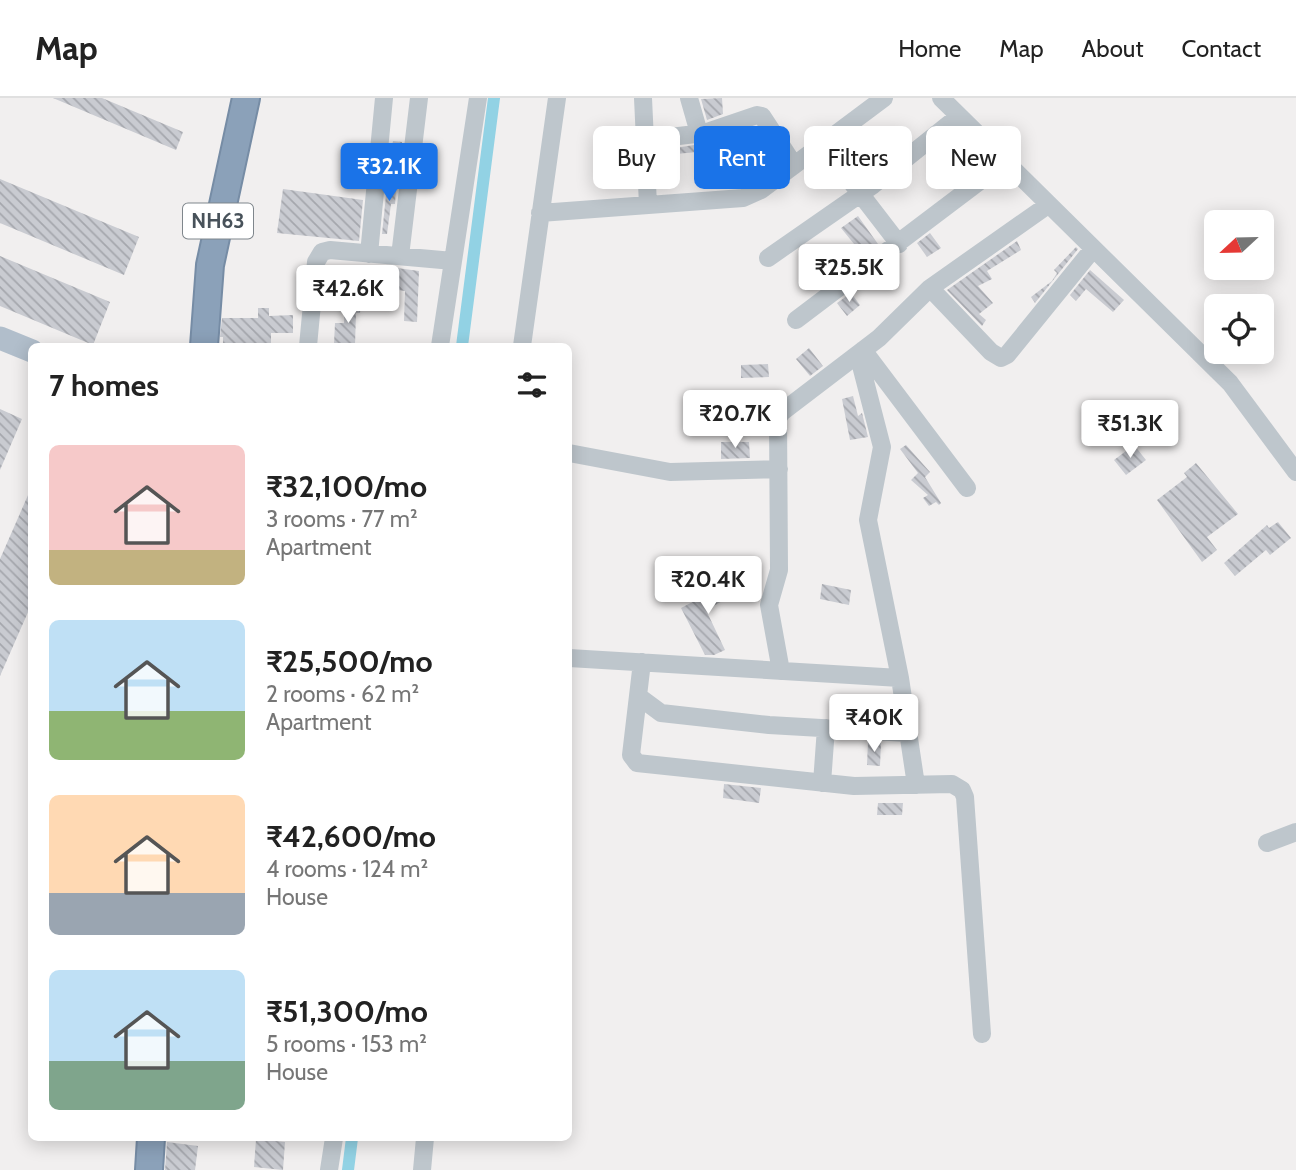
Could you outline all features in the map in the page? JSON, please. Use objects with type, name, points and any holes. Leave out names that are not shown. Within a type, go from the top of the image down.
[{"type":"highway","name":"NH63","points":[[204,343],[210,265],[246,98]]},
{"type":"highway","points":[[149,1170],[152,1141]]},
{"type":"main road","points":[[0,338],[28,349]]},
{"type":"street","points":[[369,254],[384,98]]},
{"type":"street","points":[[400,256],[419,98]]},
{"type":"street","points":[[440,343],[478,98]]},
{"type":"street","points":[[522,343],[558,98]]},
{"type":"street","points":[[643,98],[644,126]]},
{"type":"street","points":[[689,98],[697,126]]},
{"type":"street","points":[[846,126],[884,98]]},
{"type":"street","points":[[941,98],[969,126]]},
{"type":"street","points":[[722,126],[757,115],[762,116],[769,126]]},
{"type":"street","points":[[768,258],[860,194],[959,116]]},
{"type":"street","points":[[540,213],[743,198],[761,190],[804,158]]},
{"type":"street","points":[[790,159],[794,165]]},
{"type":"street","points":[[1021,178],[1238,392],[1296,472]]},
{"type":"street","points":[[647,189],[648,205]]},
{"type":"street","points":[[856,189],[899,244]]},
{"type":"street","points":[[796,320],[970,189]]},
{"type":"street","points":[[781,671],[769,605],[779,578],[778,418],[782,412],[879,338],[930,288],[1048,205]]},
{"type":"street","points":[[930,288],[991,352],[1000,358],[1007,355],[1093,249]]},
{"type":"street","points":[[308,343],[318,256],[330,250],[453,261]]},
{"type":"street","points":[[860,352],[967,488]]},
{"type":"street","points":[[860,352],[882,447],[868,520],[900,678],[916,785]]},
{"type":"street","points":[[572,454],[670,472],[779,469]]},
{"type":"street","points":[[572,658],[900,678]]},
{"type":"street","points":[[642,662],[631,755],[637,763],[854,786],[952,785],[962,790],[965,797],[982,1034]]},
{"type":"street","points":[[638,696],[661,713],[769,725],[908,733]]},
{"type":"street","points":[[822,783],[826,728]]},
{"type":"street","points":[[1267,843],[1296,832]]},
{"type":"street","points":[[329,1170],[334,1141]]},
{"type":"street","points":[[422,1170],[425,1141]]},
{"type":"building","points":[[53,98],[102,98],[183,132],[176,150]]},
{"type":"building","points":[[722,98],[723,114],[707,120],[701,99]]},
{"type":"building","points":[[393,141],[402,142],[399,171],[388,170]]},
{"type":"building","points":[[694,145],[694,152],[680,154],[680,147]]},
{"type":"building","points":[[388,176],[395,177],[395,204],[391,204],[387,234],[382,234]]},
{"type":"building","points":[[0,179],[139,237],[124,275],[0,223]]},
{"type":"building","points":[[283,189],[363,200],[359,241],[277,233]]},
{"type":"building","points":[[858,216],[878,244],[863,255],[841,228]]},
{"type":"building","points":[[930,233],[941,248],[927,257],[917,243]]},
{"type":"building","points":[[1017,241],[1021,250],[987,271],[992,279],[978,286],[993,303],[979,314],[986,320],[982,326],[947,290]]},
{"type":"building","points":[[1076,247],[1078,249],[1035,303],[1031,297],[1052,281],[1057,273],[1054,270]]},
{"type":"building","points":[[0,256],[110,302],[94,343],[0,306]]},
{"type":"building","points":[[375,265],[419,271],[417,322],[404,321],[405,291],[398,290],[399,277],[374,276]]},
{"type":"building","points":[[1090,270],[1124,300],[1113,312],[1086,289],[1076,301],[1070,295]]},
{"type":"building","points":[[851,293],[860,305],[847,316],[837,303]]},
{"type":"building","points":[[345,301],[361,301],[360,313],[356,313],[355,343],[334,343],[335,323],[344,323]]},
{"type":"building","points":[[258,308],[269,308],[269,316],[293,315],[293,333],[271,333],[271,343],[223,343],[223,337],[220,337],[222,318],[258,318]]},
{"type":"building","points":[[809,348],[823,366],[810,376],[796,359]]},
{"type":"building","points":[[768,364],[769,377],[741,378],[741,365]]},
{"type":"building","points":[[853,396],[858,416],[862,413],[868,437],[850,440],[842,399]]},
{"type":"building","points":[[734,400],[736,414],[717,417],[715,403]]},
{"type":"building","points":[[0,409],[22,419],[0,470]]},
{"type":"building","points":[[721,442],[749,442],[750,458],[721,459]]},
{"type":"building","points":[[906,445],[930,472],[925,477],[941,503],[939,505],[936,502],[929,506],[923,498],[928,495],[911,480],[918,473],[900,449]]},
{"type":"building","points":[[1134,445],[1146,460],[1126,475],[1114,460]]},
{"type":"building","points":[[1196,463],[1238,514],[1207,537],[1217,550],[1202,562],[1157,500],[1187,477],[1184,473]]},
{"type":"building","points":[[28,495],[28,612],[0,676],[0,559]]},
{"type":"building","points":[[1278,522],[1291,538],[1270,555],[1266,550],[1235,576],[1224,563],[1267,525],[1269,528]]},
{"type":"building","points":[[725,575],[735,594],[706,610],[725,650],[714,655],[705,655],[681,608],[710,593],[706,585]]},
{"type":"building","points":[[822,584],[851,590],[849,605],[820,599]]},
{"type":"building","points":[[868,742],[881,743],[880,766],[867,765]]},
{"type":"building","points":[[724,784],[761,788],[759,803],[723,798]]},
{"type":"building","points":[[878,803],[903,803],[902,815],[877,815]]},
{"type":"building","points":[[256,1141],[285,1142],[283,1170],[254,1167]]},
{"type":"building","points":[[167,1142],[198,1146],[195,1170],[165,1170]]},
{"type":"waterway","points":[[462,343],[494,98]]},
{"type":"waterway","points":[[348,1170],[352,1141]]}]
